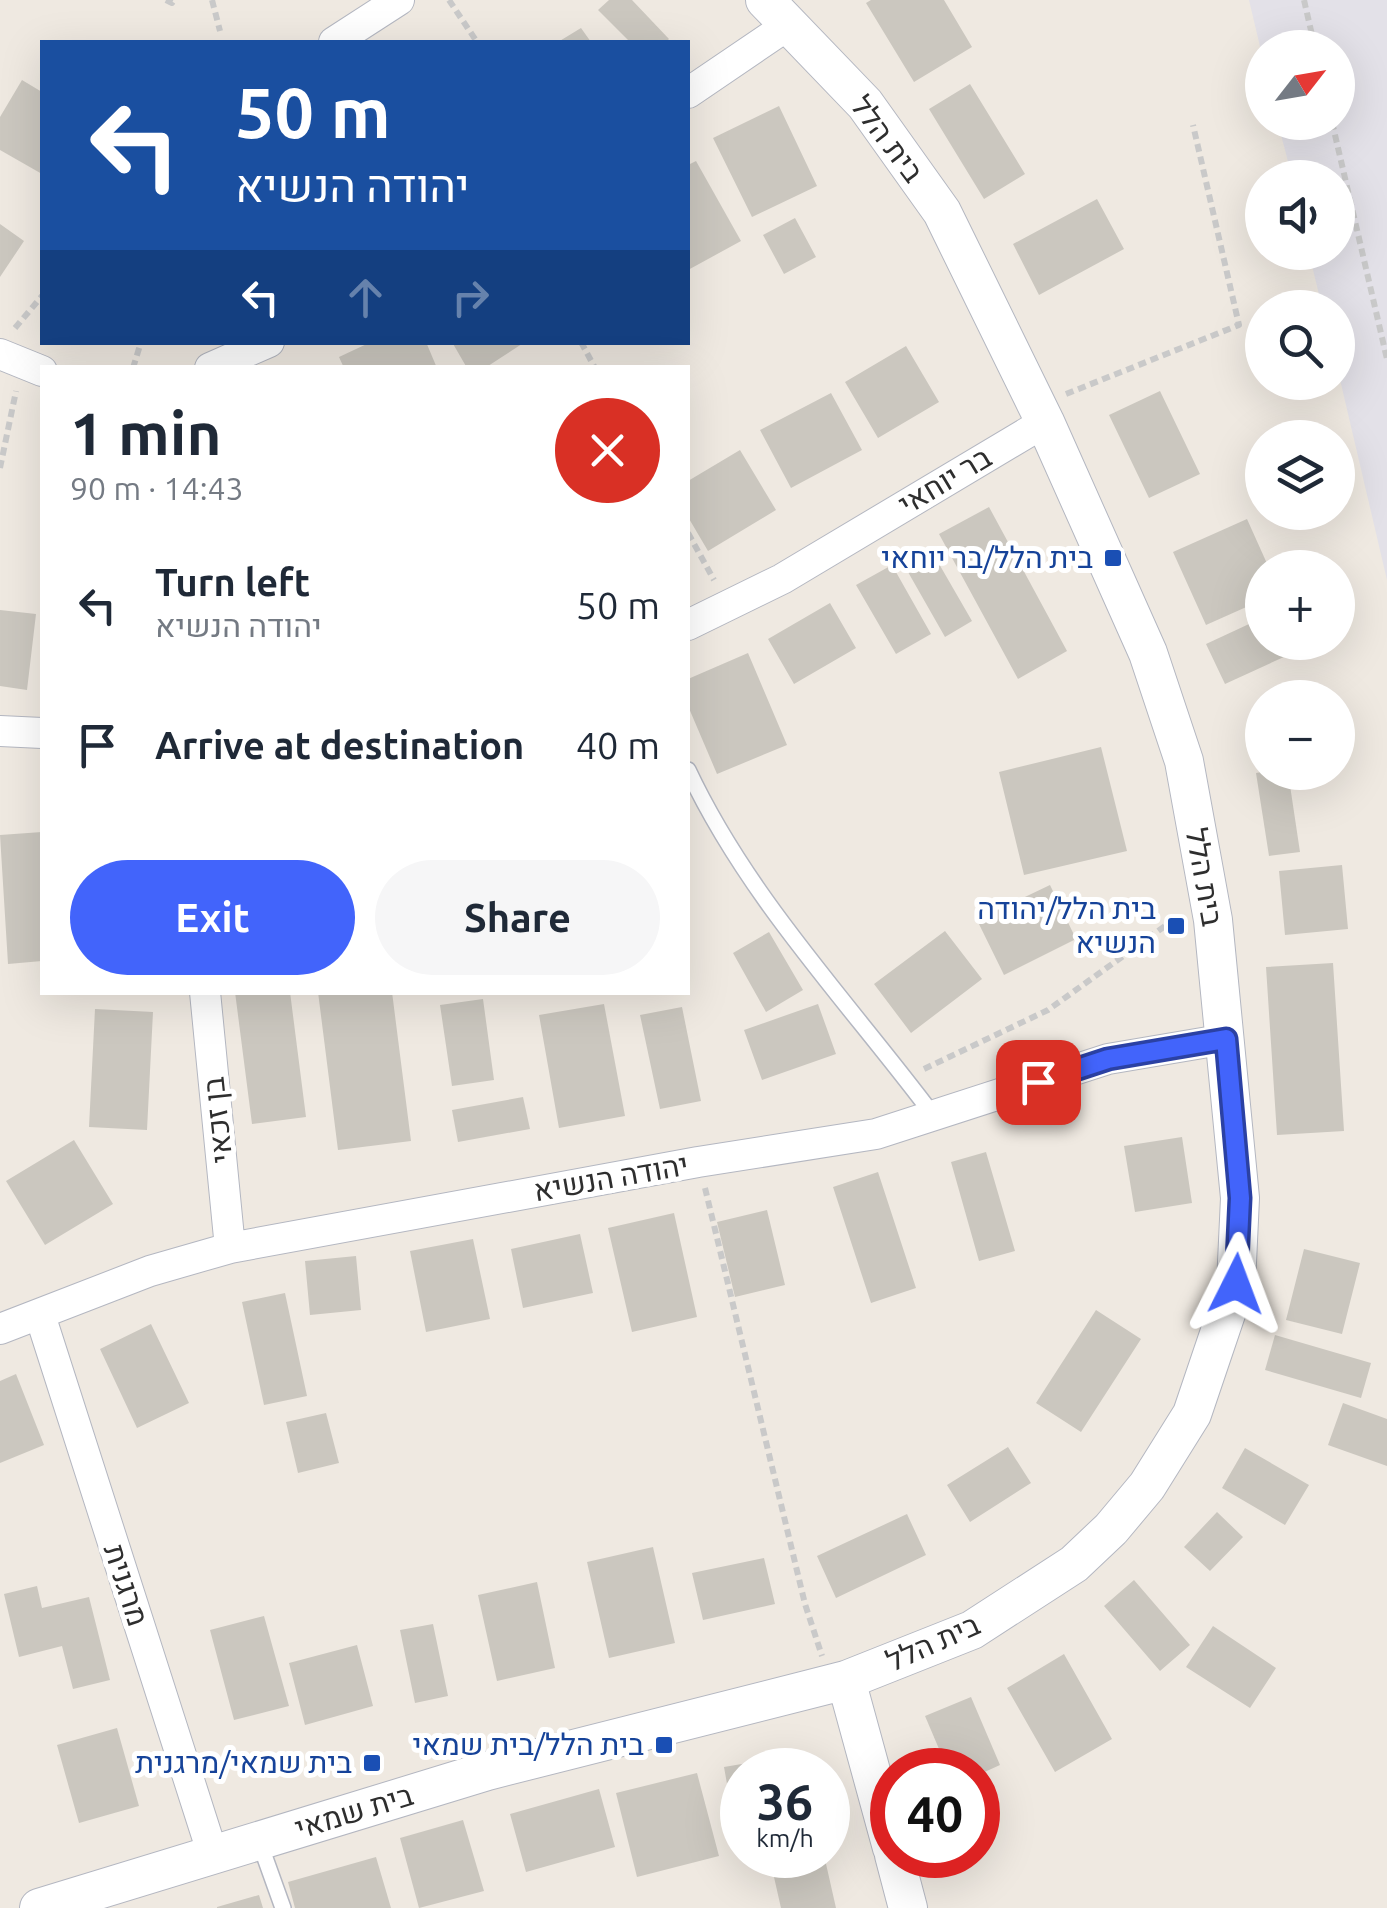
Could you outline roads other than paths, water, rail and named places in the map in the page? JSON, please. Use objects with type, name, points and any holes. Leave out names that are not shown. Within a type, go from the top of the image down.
[{"type":"street","points":[[337,40],[398,0]]},
{"type":"street","points":[[690,91],[776,12]]},
{"type":"street","name":"בית הלל","points":[[776,12],[865,104],[942,212],[1041,414],[1154,671],[1184,761],[1212,920],[1240,1198],[1236,1284],[1192,1414],[1147,1486],[1111,1529],[1074,1564],[972,1630],[846,1680]]},
{"type":"street","points":[[217,365],[262,345]]},
{"type":"street","name":"בר יוחאי","points":[[690,625],[782,579],[1041,414]]},
{"type":"street","points":[[0,731],[40,733]]},
{"type":"street","name":"בן זכאי","points":[[205,995],[230,1248]]},
{"type":"street","name":"יהודה הנשיא","points":[[0,1329],[150,1271],[230,1248],[698,1162],[876,1134],[1108,1059],[1226,1039]]},
{"type":"street","name":"מרגנית","points":[[40,1315],[213,1855]]},
{"type":"street","points":[[846,1680],[870,1768]]},
{"type":"street","name":"בית שמאי","points":[[39,1908],[487,1771],[846,1680]]},
{"type":"street","points":[[900,1878],[908,1908]]},
{"type":"lane","points":[[690,774],[707,812],[779,918],[933,1115]]},
{"type":"lane","points":[[259,1840],[284,1908]]},
{"type":"place","name":"בית הלל/בר יוחאי","points":[[1113,558]]},
{"type":"place","name":"בית הלל/יהודה הנשיא","points":[[1176,926]]},
{"type":"place","name":"בית הלל/בית שמאי","points":[[664,1745]]},
{"type":"place","name":"בית שמאי/מרגנית","points":[[372,1763]]}]
